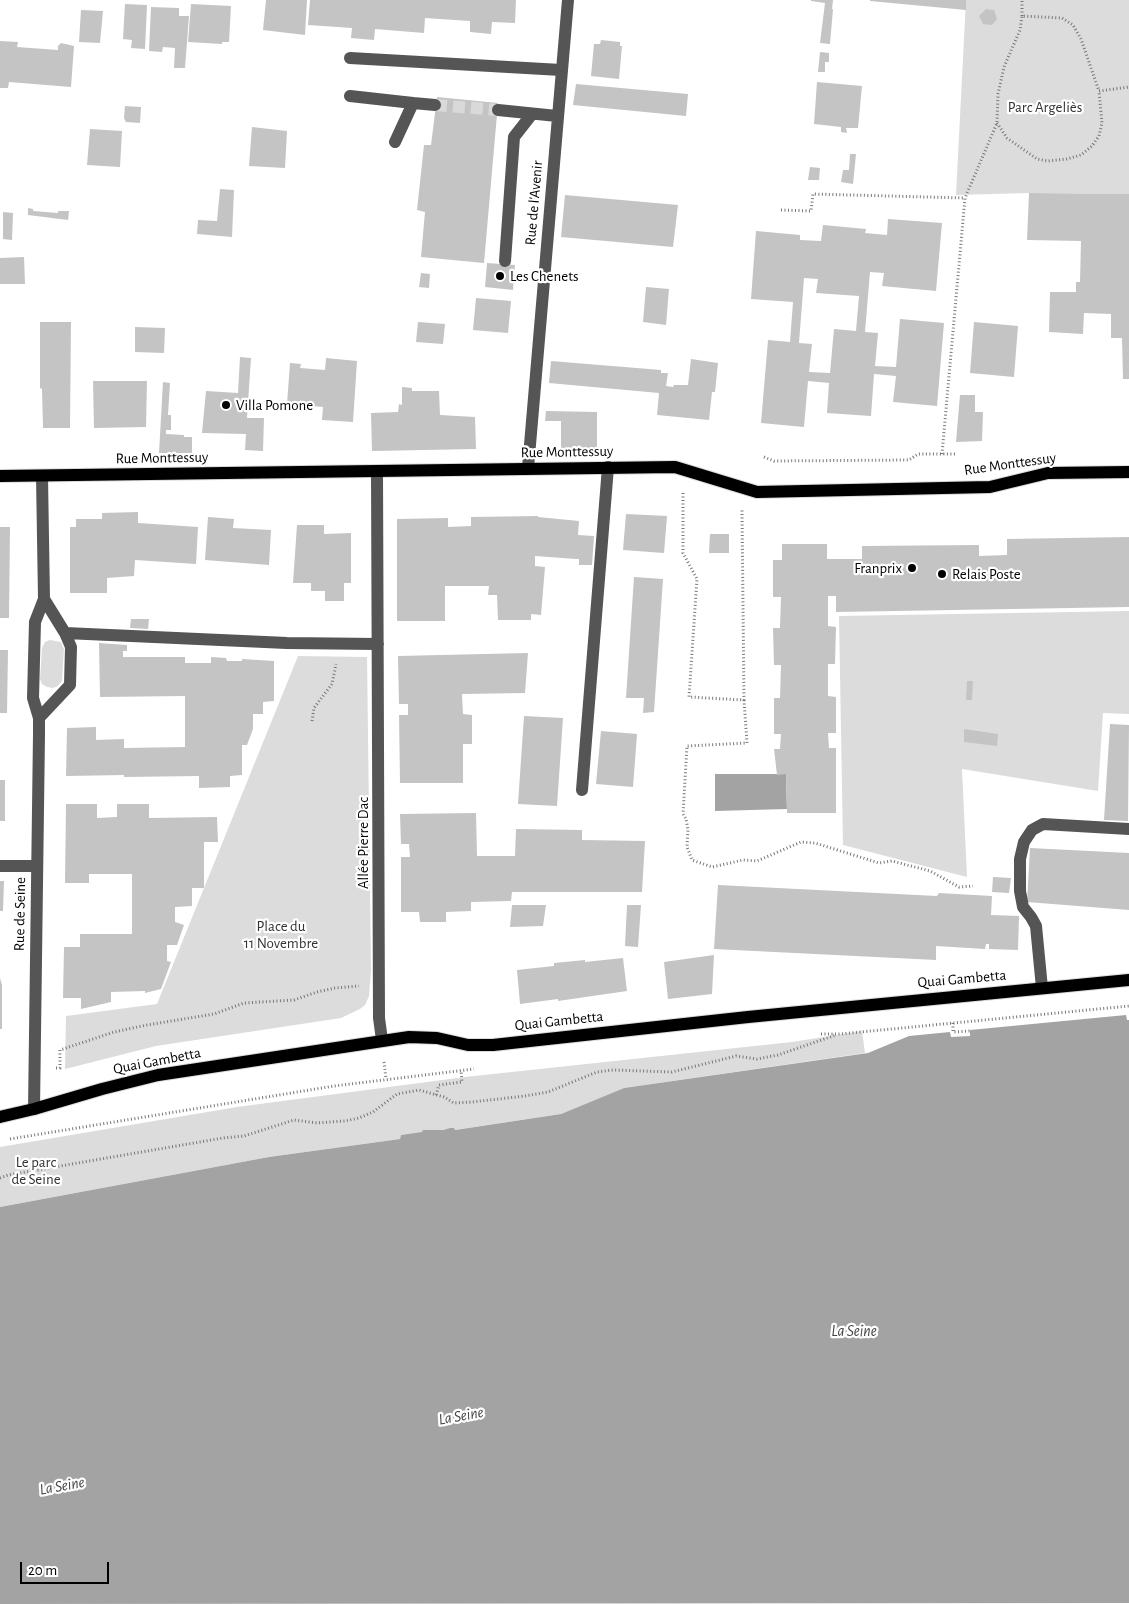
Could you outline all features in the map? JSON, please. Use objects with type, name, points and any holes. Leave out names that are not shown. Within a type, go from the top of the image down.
[{"type":"main road","name":"Rue Monttessuy","points":[[0,476],[675,467],[757,492],[990,487],[1048,473],[1129,472]]},
{"type":"main road","name":"Quai Gambetta","points":[[0,1117],[34,1110],[102,1089],[158,1076],[382,1040],[409,1037],[437,1038],[468,1045],[493,1045],[748,1017],[1129,980]]},
{"type":"street","name":"Rue de l'Avenir","points":[[528,468],[568,0]]},
{"type":"street","points":[[350,58],[562,70]]},
{"type":"street","points":[[350,96],[436,105]]},
{"type":"street","points":[[395,142],[413,103]]},
{"type":"street","points":[[498,110],[558,116]]},
{"type":"street","points":[[505,261],[514,137],[532,114]]},
{"type":"street","points":[[582,790],[608,467]]},
{"type":"street","name":"Allée Pierre Dac","points":[[377,471],[379,1018],[382,1040]]},
{"type":"street","name":"Rue de Seine","points":[[34,1110],[39,718],[33,698],[36,622],[44,599],[42,476]]},
{"type":"street","points":[[39,718],[70,685],[71,647],[65,633],[44,599]]},
{"type":"street","points":[[65,633],[277,642],[378,644]]},
{"type":"street","points":[[1042,988],[1036,926],[1023,907],[1020,891],[1020,859],[1024,842],[1032,830],[1044,824],[1129,829]]},
{"type":"street","points":[[0,866],[37,866]]},
{"type":"path","points":[[942,454],[966,198],[997,123],[998,94],[1002,76],[1020,30],[1022,0]]},
{"type":"path","points":[[997,123],[1007,138],[1037,159],[1048,161],[1081,155],[1092,146],[1099,136],[1102,123],[1099,91],[1073,25],[1062,18],[1022,16]]},
{"type":"path","points":[[1099,91],[1129,87]]},
{"type":"path","points":[[781,210],[811,210],[813,194],[966,198]]},
{"type":"path","points":[[764,457],[774,461],[909,460],[918,454],[956,454]]},
{"type":"path","points":[[683,469],[683,553],[697,578],[689,698],[744,700]]},
{"type":"path","points":[[744,489],[741,520],[744,700],[747,743],[687,746],[683,814],[688,830],[687,847],[692,860],[712,867],[743,860],[757,862],[801,842],[815,843],[879,863],[892,861],[930,871],[959,887],[974,886]]},
{"type":"path","points":[[312,721],[314,708],[332,684],[336,671],[338,644]]},
{"type":"path","points":[[35,1068],[60,1068],[60,1050],[122,1030],[214,1014],[244,1003],[294,1000],[335,988],[380,985]]},
{"type":"path","points":[[812,1034],[840,1034],[1129,1006]]},
{"type":"path","points":[[953,1022],[954,1032],[970,1031]]},
{"type":"path","points":[[0,1178],[8,1175],[244,1136],[294,1120],[317,1123],[346,1121],[373,1112],[397,1094],[419,1090],[454,1103],[525,1096],[548,1092],[597,1072],[612,1070],[672,1072],[736,1056],[757,1059],[786,1053],[840,1034]]},
{"type":"path","points":[[10,1139],[334,1086],[480,1068]]},
{"type":"path","points":[[436,1095],[439,1085],[462,1082],[461,1070]]},
{"type":"green space","name":"Parc Argeliès","points":[[966,0],[1129,0],[1129,194],[1029,193],[956,195]]},
{"type":"green space","points":[[1129,611],[1129,714],[1103,713],[1098,791],[962,769],[967,877],[843,845],[839,616]]},
{"type":"green space","points":[[50,640],[61,642],[64,649],[62,681],[53,688],[42,684],[40,679],[42,648],[45,642]]},
{"type":"green space","name":"Place du 11 Novembre","points":[[298,656],[367,657],[371,970],[369,996],[365,1005],[341,1018],[156,1046],[65,1069],[66,1016],[157,1004]]},
{"type":"green space","name":"Le parc de Seine","points":[[862,1031],[865,1053],[624,1088],[561,1114],[454,1130],[454,1128],[450,1128],[401,1135],[400,1139],[269,1157],[0,1207],[0,1147],[237,1107],[465,1077],[792,1042]]},
{"type":"water","points":[[715,774],[786,774],[787,809],[715,811]]},
{"type":"water","name":"La Seine","points":[[1126,1015],[1127,1020],[1129,1020],[1129,1603],[0,1604],[0,1207],[269,1157],[400,1139],[401,1135],[422,1132],[423,1130],[454,1128],[455,1130],[561,1114],[624,1088],[868,1053],[909,1036],[950,1032],[951,1037],[970,1036],[970,1030]]},
{"type":"building","points":[[266,0],[307,0],[305,35],[263,30]]},
{"type":"building","points":[[310,0],[516,0],[515,23],[492,22],[491,34],[470,32],[470,21],[425,18],[424,33],[375,29],[374,40],[351,38],[352,28],[308,25]]},
{"type":"building","points":[[811,0],[833,0],[830,44],[820,43],[825,3]]},
{"type":"building","points":[[966,0],[966,10],[870,1]]},
{"type":"building","points":[[125,4],[147,5],[145,49],[131,48],[132,40],[123,39]]},
{"type":"building","points":[[191,4],[231,6],[229,42],[222,42],[222,44],[188,42]]},
{"type":"building","points":[[151,7],[179,8],[179,16],[189,16],[185,68],[174,68],[175,48],[163,47],[162,52],[149,51]]},
{"type":"building","points":[[986,9],[994,10],[997,19],[992,25],[983,24],[979,16]]},
{"type":"building","points":[[81,10],[103,11],[100,43],[79,42]]},
{"type":"building","points":[[601,40],[620,42],[620,46],[622,46],[619,79],[591,76],[594,44],[600,44]]},
{"type":"building","points":[[0,41],[18,42],[17,47],[58,50],[58,46],[61,43],[74,46],[71,87],[9,82],[8,88],[0,88]]},
{"type":"building","points":[[820,52],[829,53],[829,62],[825,62],[825,72],[818,72]]},
{"type":"building","points":[[817,82],[862,86],[858,128],[846,128],[847,133],[841,132],[841,127],[814,124]]},
{"type":"building","points":[[576,84],[688,94],[686,116],[573,105]]},
{"type":"building","points":[[437,97],[498,103],[484,263],[421,257],[425,212],[417,210],[424,145],[431,145]]},
{"type":"building","points":[[125,106],[141,107],[140,123],[126,122],[124,118]]},
{"type":"building","points":[[252,127],[287,131],[285,168],[249,166]]},
{"type":"building","points":[[90,129],[122,131],[120,167],[87,165]]},
{"type":"building","points":[[850,154],[856,154],[853,184],[841,182],[843,170],[849,170]]},
{"type":"building","points":[[810,167],[820,168],[819,180],[808,180]]},
{"type":"building","points":[[220,189],[234,190],[232,237],[197,234],[198,220],[217,221]]},
{"type":"building","points":[[1029,193],[1129,194],[1129,379],[1123,379],[1122,338],[1111,338],[1111,314],[1084,313],[1083,334],[1049,332],[1050,292],[1076,292],[1076,282],[1080,282],[1081,241],[1027,240]]},
{"type":"building","points":[[565,195],[678,205],[673,247],[561,237]]},
{"type":"building","points":[[28,208],[33,209],[33,211],[58,213],[58,211],[69,211],[68,220],[28,215]]},
{"type":"building","points":[[3,212],[13,213],[12,240],[3,239]]},
{"type":"building","points":[[888,219],[942,223],[936,291],[882,286],[884,273],[870,272],[865,332],[878,333],[875,366],[896,367],[900,319],[944,323],[937,406],[893,402],[896,376],[874,374],[871,416],[827,413],[829,383],[808,381],[804,427],[761,423],[768,340],[790,342],[793,302],[751,299],[756,231],[800,235],[800,240],[821,241],[823,225],[866,229],[865,233],[887,235]],"holes":[[[804,278],[818,279],[816,293],[859,296],[856,331],[834,329],[830,373],[809,372],[812,344],[799,343]]]},
{"type":"building","points":[[24,257],[25,284],[0,284],[0,258]]},
{"type":"building","name":"Les Chenets","points":[[487,263],[515,265],[513,290],[485,287]]},
{"type":"building","points":[[421,273],[430,274],[429,288],[419,287]]},
{"type":"building","points":[[646,287],[669,289],[666,325],[643,322]]},
{"type":"building","points":[[476,298],[511,301],[508,333],[473,330]]},
{"type":"building","points":[[40,322],[71,322],[70,428],[43,428],[42,389],[40,388]]},
{"type":"building","points":[[418,322],[445,324],[443,344],[416,342]]},
{"type":"building","points":[[974,322],[1018,326],[1014,377],[970,373]]},
{"type":"building","points":[[135,327],[165,328],[164,353],[135,352]]},
{"type":"building","name":"Villa Pomone","points":[[240,357],[251,358],[247,418],[264,418],[263,451],[245,450],[246,434],[202,433],[206,391],[238,393]]},
{"type":"building","points":[[326,358],[357,361],[353,422],[322,420],[323,407],[287,404],[290,363],[301,364],[300,368],[325,370]]},
{"type":"building","points":[[691,359],[718,363],[715,392],[712,392],[709,420],[657,415],[659,393],[549,383],[551,361],[661,370],[661,373],[668,373],[666,386],[688,385]]},
{"type":"building","points":[[93,381],[147,381],[146,427],[94,428]]},
{"type":"building","points":[[163,382],[170,383],[168,415],[171,415],[171,430],[166,430],[166,434],[192,437],[192,453],[159,453]]},
{"type":"building","points":[[402,387],[412,388],[412,391],[439,391],[440,415],[475,417],[476,449],[372,451],[371,413],[398,412],[399,404],[402,405]]},
{"type":"building","points":[[960,395],[975,395],[975,412],[983,412],[982,441],[956,442]]},
{"type":"building","points":[[546,411],[597,412],[597,448],[561,448],[561,421],[545,421]]},
{"type":"building","points":[[138,512],[138,523],[198,527],[196,564],[135,560],[134,576],[107,578],[107,593],[70,593],[70,527],[76,527],[76,519],[102,519],[102,513]]},
{"type":"building","points":[[626,514],[667,516],[664,553],[623,550]]},
{"type":"building","points":[[538,516],[579,521],[578,535],[594,536],[592,565],[579,565],[579,559],[535,556],[535,566],[545,567],[541,615],[531,614],[531,620],[498,620],[497,595],[488,595],[489,586],[445,586],[445,621],[397,621],[397,519],[448,518],[448,527],[471,526],[471,517]]},
{"type":"building","points":[[208,517],[234,519],[233,528],[271,530],[269,565],[205,560]]},
{"type":"building","points":[[297,525],[324,525],[324,534],[351,533],[351,583],[344,583],[344,601],[325,601],[325,591],[311,591],[311,583],[293,583]]},
{"type":"building","points":[[0,527],[10,527],[9,618],[0,618]]},
{"type":"building","points":[[710,534],[729,534],[729,553],[709,553]]},
{"type":"building","points":[[1129,537],[1129,607],[836,612],[836,596],[828,596],[828,626],[836,627],[835,664],[828,664],[828,696],[836,697],[836,733],[828,733],[829,748],[836,748],[836,813],[787,813],[786,774],[777,775],[774,749],[780,749],[781,734],[774,734],[774,698],[780,698],[781,665],[774,665],[773,628],[780,628],[781,597],[773,597],[773,560],[782,560],[782,544],[827,544],[827,559],[862,559],[862,546],[979,545],[979,556],[1007,555],[1007,539]]},
{"type":"building","points":[[634,577],[663,579],[654,712],[643,713],[644,698],[626,698]]},
{"type":"building","points":[[131,619],[149,619],[148,629],[130,628]]},
{"type":"building","points":[[99,643],[127,645],[127,651],[123,651],[123,657],[185,657],[185,663],[211,663],[211,657],[226,658],[227,661],[242,661],[242,659],[274,661],[274,701],[263,702],[263,714],[253,714],[253,729],[247,745],[242,745],[242,775],[230,776],[230,787],[199,788],[199,776],[66,776],[67,728],[96,727],[96,740],[124,739],[124,748],[185,747],[185,696],[100,697]]},
{"type":"building","points":[[0,650],[8,650],[7,713],[0,713]]},
{"type":"building","points":[[528,653],[525,693],[462,694],[463,714],[472,715],[472,744],[463,744],[463,783],[400,783],[399,715],[408,715],[408,704],[399,704],[398,656]]},
{"type":"building","points":[[967,681],[973,681],[972,700],[966,700]]},
{"type":"building","points":[[524,716],[563,718],[557,806],[518,804]]},
{"type":"building","points":[[1110,724],[1129,725],[1128,821],[1104,820]]},
{"type":"building","points":[[964,729],[998,734],[997,746],[964,742]]},
{"type":"building","points":[[601,731],[637,734],[633,787],[596,784]]},
{"type":"building","points":[[0,780],[5,780],[5,821],[0,821]]},
{"type":"building","points":[[66,804],[97,804],[97,818],[117,817],[117,804],[149,804],[149,818],[217,817],[218,842],[204,842],[204,888],[192,888],[192,906],[175,907],[175,922],[184,925],[177,945],[167,945],[167,961],[171,962],[161,989],[145,993],[145,991],[111,992],[111,1002],[81,1009],[81,998],[63,998],[64,947],[80,947],[80,934],[132,934],[132,874],[89,874],[89,883],[65,883]]},
{"type":"building","points":[[476,813],[477,856],[515,856],[516,829],[582,830],[582,840],[645,841],[642,892],[512,892],[511,901],[471,902],[471,911],[446,912],[446,922],[420,922],[419,912],[401,912],[401,857],[410,857],[409,844],[401,844],[400,814]]},
{"type":"building","points":[[1030,848],[1129,853],[1129,910],[1027,902]]},
{"type":"building","points":[[993,877],[1011,878],[1009,893],[992,892]]},
{"type":"building","points":[[0,881],[4,881],[3,911],[0,911]]},
{"type":"building","points":[[718,885],[937,896],[939,893],[992,896],[991,915],[1019,916],[1018,950],[989,949],[989,944],[986,944],[985,949],[936,946],[936,960],[714,949]]},
{"type":"building","points":[[512,905],[546,905],[543,926],[510,927]]},
{"type":"building","points":[[627,905],[641,905],[638,947],[625,946]]},
{"type":"building","points":[[714,955],[712,994],[668,999],[664,962]]},
{"type":"building","points":[[623,958],[627,991],[558,1001],[558,999],[520,1004],[517,970],[554,966],[554,963]]},
{"type":"building","points":[[0,978],[2,985],[2,1029],[0,1029]]},
{"type":"tunnel","points":[[435,105],[498,110]]},
{"type":"place","name":"Les Chenets","points":[[500,276]]},
{"type":"place","name":"Villa Pomone","points":[[226,405]]},
{"type":"place","name":"Franprix","points":[[912,568]]},
{"type":"place","name":"Relais Poste","points":[[942,574]]}]
